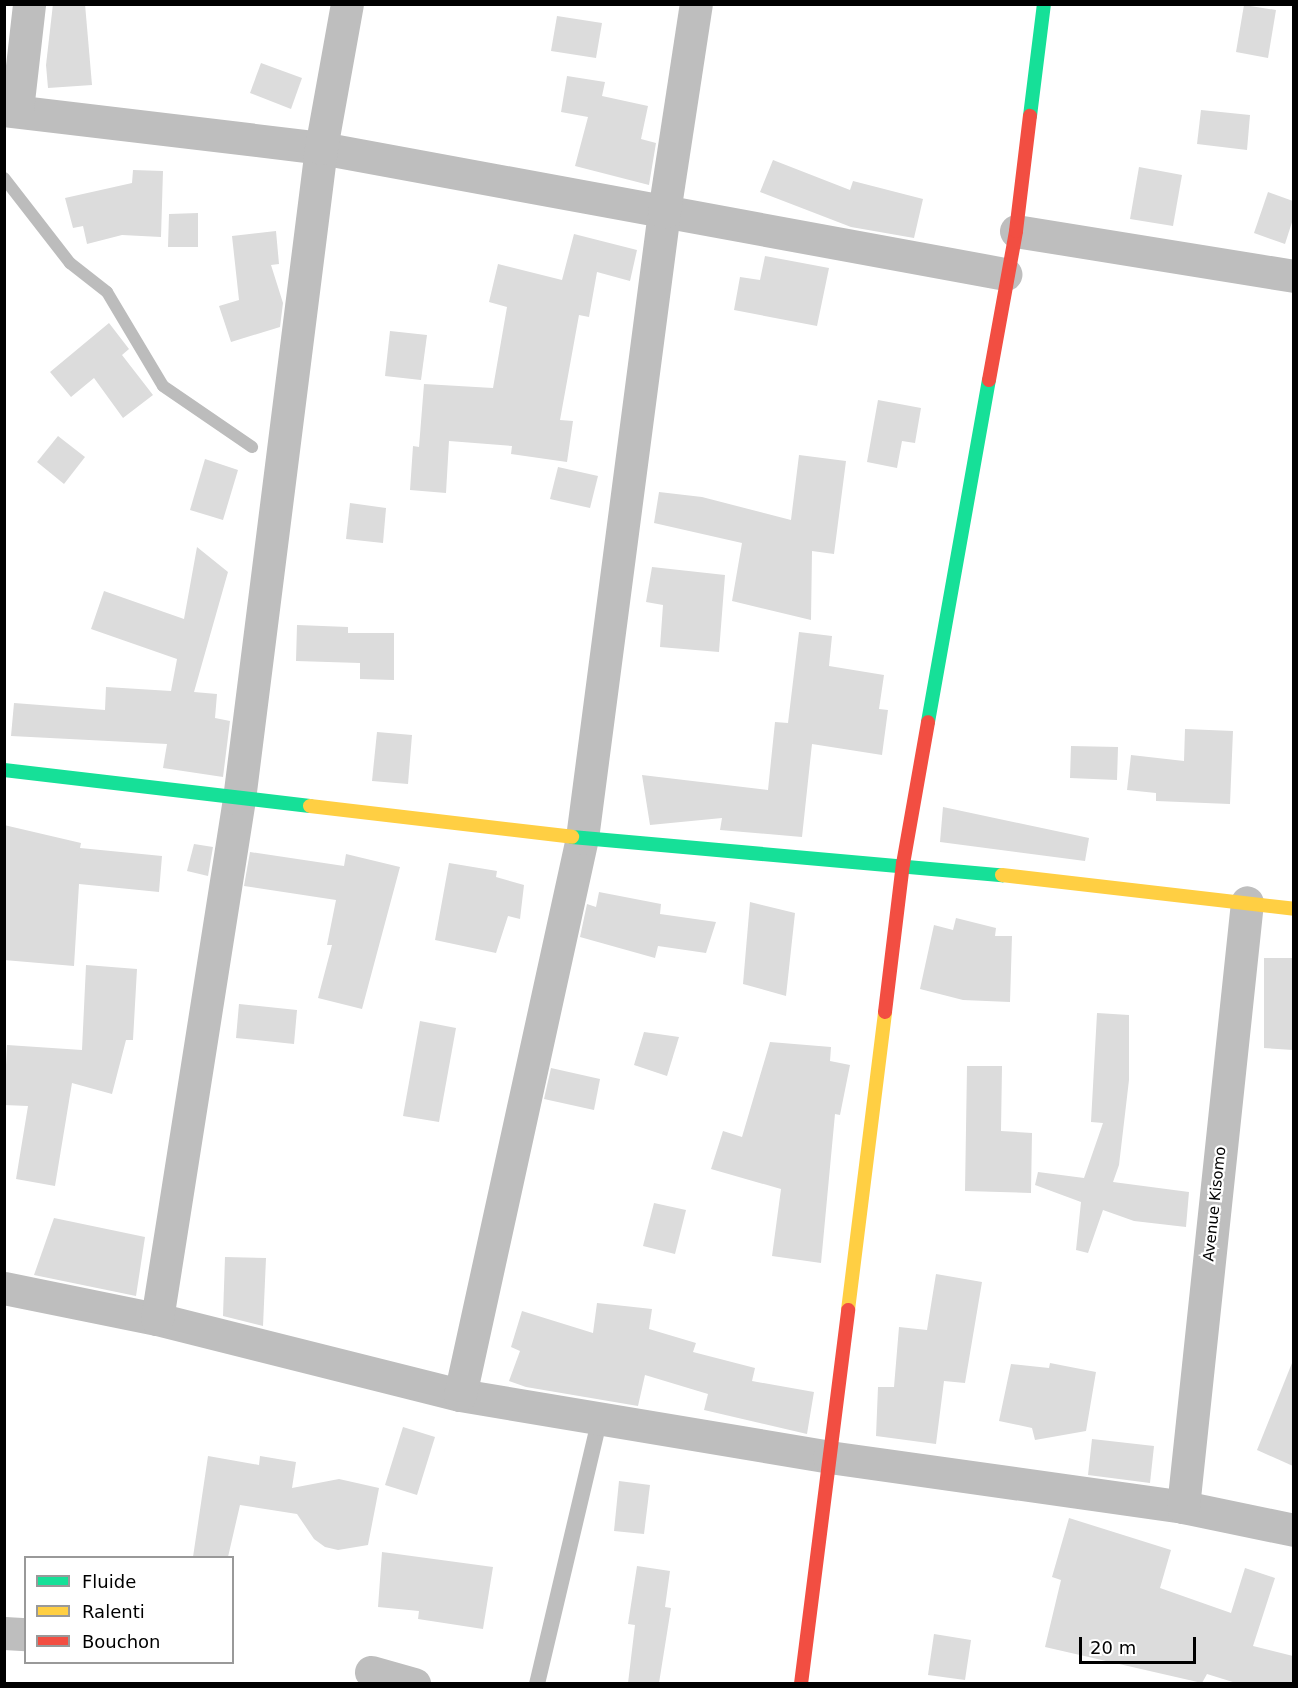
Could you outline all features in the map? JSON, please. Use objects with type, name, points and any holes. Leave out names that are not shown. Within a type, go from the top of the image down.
[{"type":"street","points":[[29,4],[11,110],[321,148],[1005,274]]},
{"type":"street","points":[[157,1319],[239,799],[321,148],[347,4]]},
{"type":"street","points":[[460,1395],[582,838],[664,212],[696,4]]},
{"type":"street","points":[[801,1683],[903,864],[1005,274],[1016,231],[1044,4]]},
{"type":"street","points":[[1016,231],[1293,276]]},
{"type":"street","points":[[4,770],[582,838],[903,864],[1293,909]]},
{"type":"street","name":"Avenue Kisomo","points":[[1183,1507],[1247,902]]},
{"type":"street","points":[[4,1288],[157,1319],[460,1395],[599,1421],[829,1457],[1183,1507],[1293,1530]]},
{"type":"street","points":[[4,1633],[24,1634]]},
{"type":"street","points":[[371,1672],[414,1683]]},
{"type":"lane","points":[[537,1683],[599,1421]]},
{"type":"building","points":[[53,4],[85,4],[92,85],[48,88],[46,65]]},
{"type":"building","points":[[1244,5],[1276,10],[1268,58],[1236,52]]},
{"type":"building","points":[[557,16],[602,23],[596,58],[551,51]]},
{"type":"building","points":[[261,63],[302,78],[291,109],[250,93]]},
{"type":"building","points":[[567,76],[605,82],[602,96],[648,106],[641,139],[656,143],[649,185],[575,166],[588,117],[561,112]]},
{"type":"building","points":[[1201,110],[1250,115],[1247,150],[1197,144]]},
{"type":"building","points":[[773,160],[850,190],[853,181],[923,199],[914,238],[851,227],[760,192]]},
{"type":"building","points":[[1139,167],[1182,175],[1173,226],[1130,219]]},
{"type":"building","points":[[133,170],[163,171],[161,237],[122,235],[87,244],[83,226],[73,228],[65,198],[132,183]]},
{"type":"building","points":[[1268,192],[1293,201],[1293,219],[1285,244],[1254,233]]},
{"type":"building","points":[[198,213],[198,247],[168,247],[169,214]]},
{"type":"building","points":[[276,231],[279,264],[271,265],[283,303],[280,327],[231,342],[219,306],[239,300],[232,236]]},
{"type":"building","points":[[574,234],[637,250],[630,281],[597,272],[589,317],[579,315],[560,420],[573,421],[567,462],[511,454],[512,446],[449,441],[446,493],[410,490],[413,446],[419,447],[424,384],[493,388],[507,307],[489,302],[498,264],[562,280]]},
{"type":"building","points":[[765,256],[829,268],[817,326],[734,310],[740,277],[760,280]]},
{"type":"building","points":[[109,323],[129,349],[122,355],[153,395],[123,418],[94,378],[71,397],[50,372]]},
{"type":"building","points":[[390,331],[427,335],[421,380],[385,376]]},
{"type":"building","points":[[878,400],[921,408],[915,443],[902,441],[897,468],[867,462]]},
{"type":"building","points":[[58,436],[85,457],[64,484],[37,462]]},
{"type":"building","points":[[799,455],[846,461],[834,554],[812,551],[811,620],[732,601],[742,543],[654,523],[659,492],[702,497],[791,520]]},
{"type":"building","points":[[205,459],[238,470],[223,520],[190,510]]},
{"type":"building","points":[[558,467],[598,476],[590,508],[550,499]]},
{"type":"building","points":[[350,503],[386,508],[383,543],[346,539]]},
{"type":"building","points":[[197,547],[228,572],[194,692],[217,694],[215,718],[230,721],[223,777],[163,768],[167,744],[11,736],[14,703],[105,710],[106,687],[171,691],[177,659],[91,629],[104,591],[184,619]]},
{"type":"building","points":[[652,567],[725,575],[719,652],[660,647],[663,605],[646,602]]},
{"type":"building","points":[[297,625],[348,627],[348,633],[394,633],[394,680],[360,679],[360,663],[296,661]]},
{"type":"building","points":[[799,632],[832,636],[829,666],[884,675],[879,709],[888,710],[882,755],[812,744],[802,837],[720,830],[722,818],[650,825],[642,775],[768,790],[775,722],[788,723]]},
{"type":"building","points":[[1185,729],[1233,731],[1230,804],[1156,801],[1156,793],[1127,790],[1131,755],[1184,761]]},
{"type":"building","points":[[377,732],[412,735],[408,784],[372,781]]},
{"type":"building","points":[[1071,746],[1118,747],[1117,780],[1070,778]]},
{"type":"building","points":[[943,807],[1089,838],[1085,861],[940,842]]},
{"type":"building","points":[[4,825],[81,843],[80,848],[162,856],[159,892],[79,884],[74,966],[4,960]]},
{"type":"building","points":[[194,844],[213,847],[208,876],[187,871]]},
{"type":"building","points":[[250,852],[344,866],[346,854],[400,867],[362,1009],[318,998],[332,945],[327,945],[336,900],[244,886]]},
{"type":"building","points":[[449,863],[497,871],[496,877],[524,885],[520,919],[508,916],[496,953],[435,940]]},
{"type":"building","points":[[599,892],[661,904],[660,914],[716,922],[706,953],[658,946],[655,958],[580,937],[587,904],[596,907]]},
{"type":"building","points":[[750,902],[795,913],[786,996],[743,984]]},
{"type":"building","points":[[956,918],[996,928],[995,936],[1012,936],[1010,1002],[963,1000],[920,989],[934,925],[953,930]]},
{"type":"building","points":[[1264,958],[1293,958],[1293,1050],[1264,1048]]},
{"type":"building","points":[[86,965],[137,969],[133,1040],[126,1040],[112,1094],[72,1083],[55,1186],[16,1179],[28,1106],[4,1105],[7,1045],[82,1050]]},
{"type":"building","points":[[239,1004],[297,1010],[294,1044],[236,1038]]},
{"type":"building","points":[[1097,1013],[1129,1015],[1129,1080],[1119,1165],[1113,1182],[1189,1192],[1186,1227],[1134,1221],[1103,1210],[1088,1253],[1076,1250],[1081,1202],[1035,1185],[1038,1172],[1084,1178],[1103,1123],[1091,1122]]},
{"type":"building","points":[[420,1021],[456,1028],[439,1122],[403,1116]]},
{"type":"building","points":[[644,1032],[679,1037],[667,1076],[634,1065]]},
{"type":"building","points":[[770,1042],[831,1047],[830,1061],[850,1065],[840,1115],[835,1114],[821,1263],[772,1256],[781,1189],[711,1169],[723,1131],[742,1137]]},
{"type":"building","points":[[967,1066],[1002,1066],[1001,1131],[1032,1133],[1031,1193],[965,1191]]},
{"type":"building","points":[[551,1068],[600,1079],[594,1110],[544,1099]]},
{"type":"building","points":[[654,1203],[686,1210],[675,1254],[643,1246]]},
{"type":"building","points":[[54,1218],[145,1237],[136,1296],[34,1275]]},
{"type":"building","points":[[225,1257],[266,1258],[263,1326],[223,1316]]},
{"type":"building","points":[[936,1274],[982,1282],[965,1383],[944,1381],[936,1444],[876,1436],[878,1387],[894,1387],[899,1327],[927,1330]]},
{"type":"building","points":[[597,1303],[652,1309],[649,1329],[696,1343],[693,1352],[755,1368],[752,1381],[814,1392],[807,1434],[704,1410],[708,1394],[645,1375],[638,1406],[526,1387],[509,1381],[520,1351],[511,1347],[522,1311],[593,1333]]},
{"type":"building","points":[[1050,1363],[1096,1372],[1086,1431],[1035,1440],[1032,1428],[999,1421],[1011,1364],[1049,1368]]},
{"type":"building","points":[[1293,1363],[1293,1466],[1257,1450]]},
{"type":"building","points":[[403,1427],[435,1437],[417,1495],[385,1485]]},
{"type":"building","points":[[1092,1439],[1154,1446],[1150,1483],[1088,1475]]},
{"type":"building","points":[[208,1456],[259,1465],[260,1456],[296,1462],[292,1488],[339,1479],[379,1488],[368,1545],[338,1550],[325,1547],[314,1539],[297,1514],[240,1505],[228,1556],[193,1556]]},
{"type":"building","points":[[619,1481],[650,1485],[644,1534],[614,1531]]},
{"type":"building","points":[[1069,1518],[1171,1550],[1160,1588],[1231,1613],[1245,1568],[1275,1578],[1253,1646],[1293,1656],[1293,1683],[1236,1683],[1207,1674],[1202,1683],[1045,1647],[1061,1580],[1052,1577]]},
{"type":"building","points":[[382,1552],[493,1567],[483,1629],[418,1619],[419,1611],[378,1607]]},
{"type":"building","points":[[637,1566],[670,1571],[665,1607],[671,1608],[659,1683],[628,1683],[635,1625],[628,1624]]},
{"type":"building","points":[[934,1634],[971,1640],[965,1680],[928,1675]]},
{"type":"waterway","points":[[4,178],[70,263],[107,292],[163,386],[252,447]]},
{"type":"traffic: fast","points":[[1030,116],[1044,4]]},
{"type":"traffic: fast","points":[[928,722],[989,380]]},
{"type":"traffic: fast","points":[[4,770],[310,806]]},
{"type":"traffic: fast","points":[[572,837],[1002,875]]},
{"type":"traffic: slow","points":[[310,806],[572,837]]},
{"type":"traffic: slow","points":[[1002,875],[1294,909]]},
{"type":"traffic: slow","points":[[848,1310],[885,1012]]},
{"type":"traffic: jam","points":[[989,380],[1016,231],[1030,116]]},
{"type":"traffic: jam","points":[[885,1012],[903,864],[928,722]]},
{"type":"traffic: jam","points":[[801,1684],[848,1310]]}]
